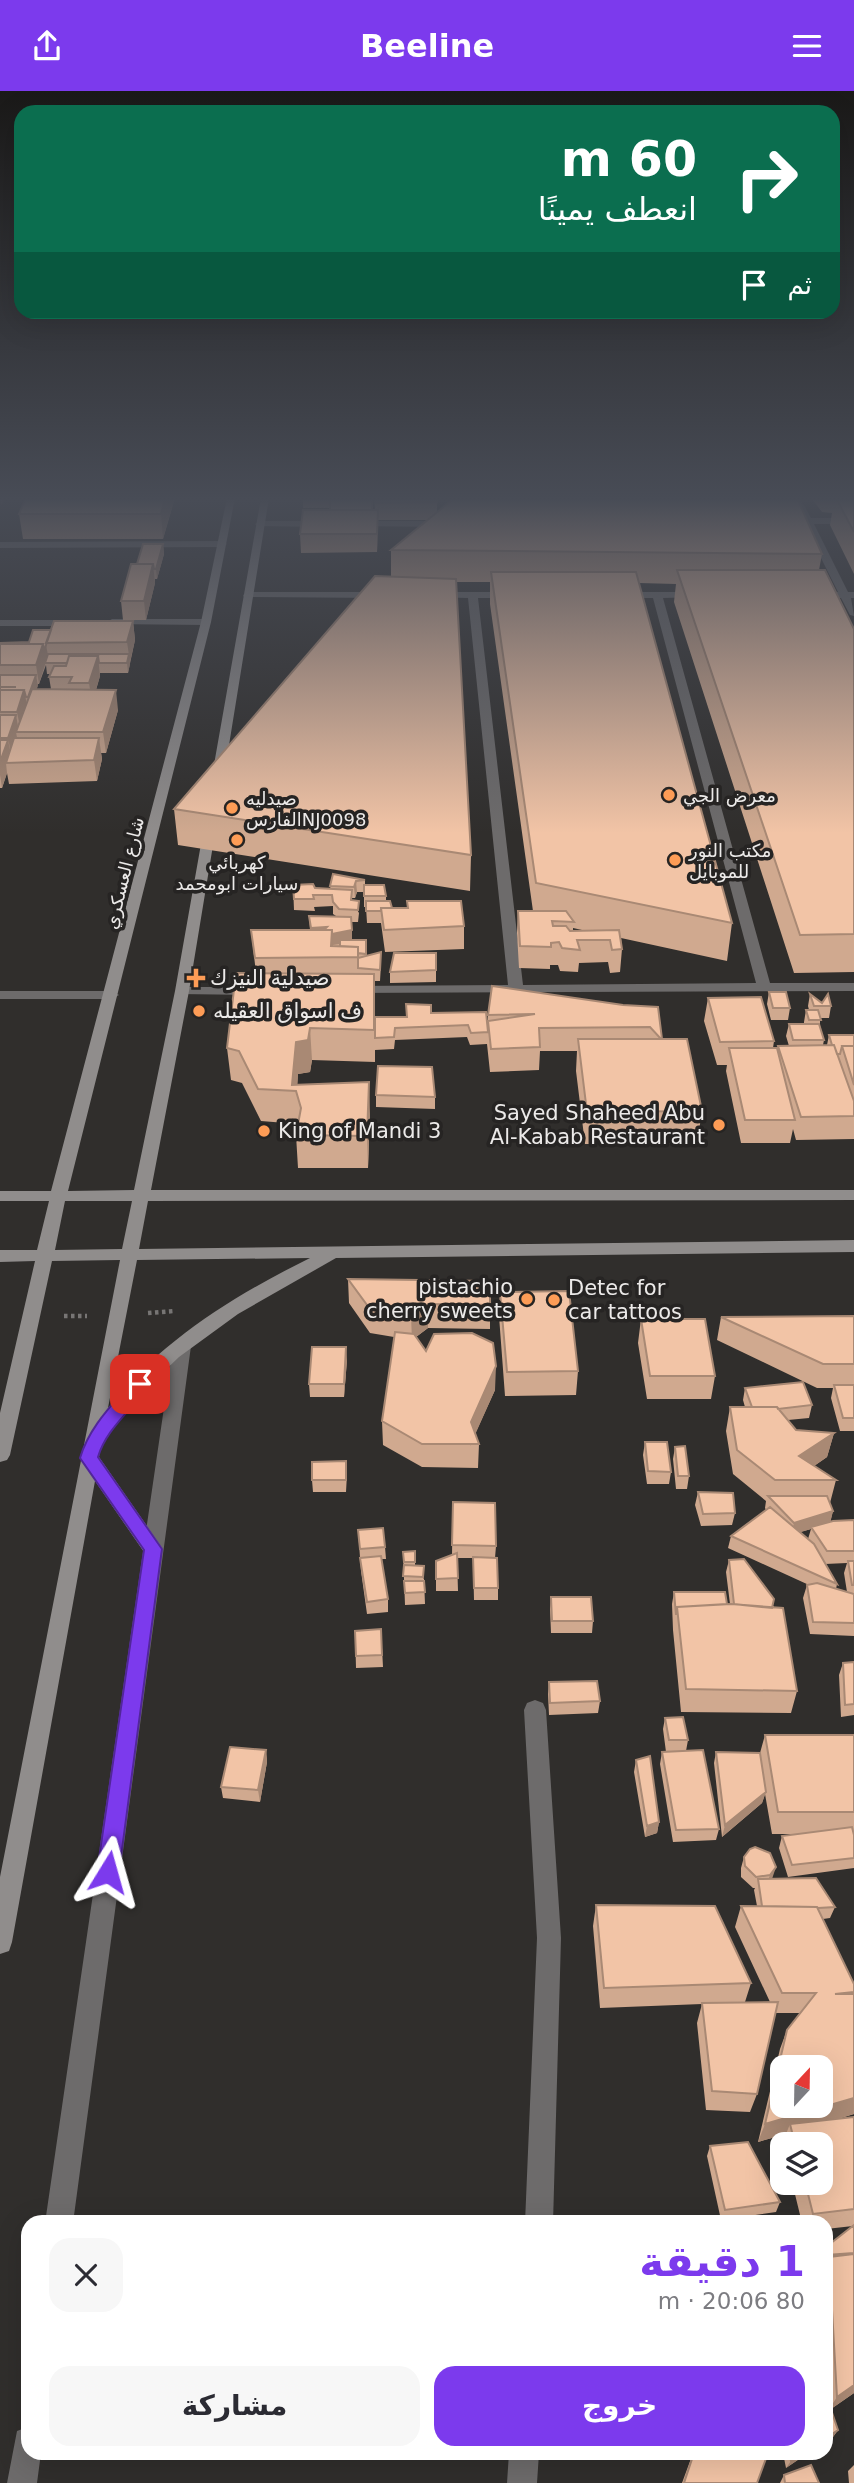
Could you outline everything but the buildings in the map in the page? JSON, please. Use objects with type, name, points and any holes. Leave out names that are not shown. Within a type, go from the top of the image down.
[{"type":"main road","name":"شارع العسكري","points":[[1,1451],[58,1196],[112,995],[209,610]]},
{"type":"main road","points":[[216,786],[246,610]]},
{"type":"main road","points":[[0,1942],[91,1450],[183,991],[212,813]]},
{"type":"main road","points":[[0,1196],[854,1195]]},
{"type":"main road","points":[[0,1256],[854,1246]]},
{"type":"main road","points":[[91,1450],[121,1402],[182,1346],[243,1301],[335,1253]]},
{"type":"main road","points":[[0,1376],[14,1392]]},
{"type":"main road","points":[[91,1450],[153,1549]]},
{"type":"street","points":[[475,610],[516,989]]},
{"type":"street","points":[[661,610],[764,988]]},
{"type":"street","points":[[0,623],[206,622]]},
{"type":"street","points":[[335,990],[854,987]]},
{"type":"street","points":[[183,991],[266,991]]},
{"type":"street","points":[[0,995],[112,995]]},
{"type":"street","points":[[60,2215],[182,1346]]},
{"type":"street","points":[[535,1710],[550,1938],[539,2215]]},
{"type":"street","points":[[22,2483],[25,2460]]},
{"type":"street","points":[[522,2483],[524,2460]]},
{"type":"place","name":"معرض الجي","points":[[669,795]]},
{"type":"place","name":"صيدليه الفارسNJ0098","points":[[232,808]]},
{"type":"place","name":"كهربائي سيارات ابومحمد","points":[[237,840]]},
{"type":"place","name":"مكتب النور للموبايل","points":[[675,860]]},
{"type":"place","name":"صيدلية النيزك","points":[[196,978]]},
{"type":"place","name":"ف اسواق العقيله","points":[[199,1011]]},
{"type":"place","name":"Sayed Shaheed Abu Al-Kabab Restaurant","points":[[719,1125]]},
{"type":"place","name":"King of Mandi 3","points":[[264,1131]]},
{"type":"place","name":"pistachio cherry sweets","points":[[527,1299]]},
{"type":"place","name":"Detec for car tattoos","points":[[554,1300]]},
{"type":"route","points":[[108,1872],[153,1549],[89,1458],[93,1443],[107,1422],[121,1402],[140,1384]]}]
